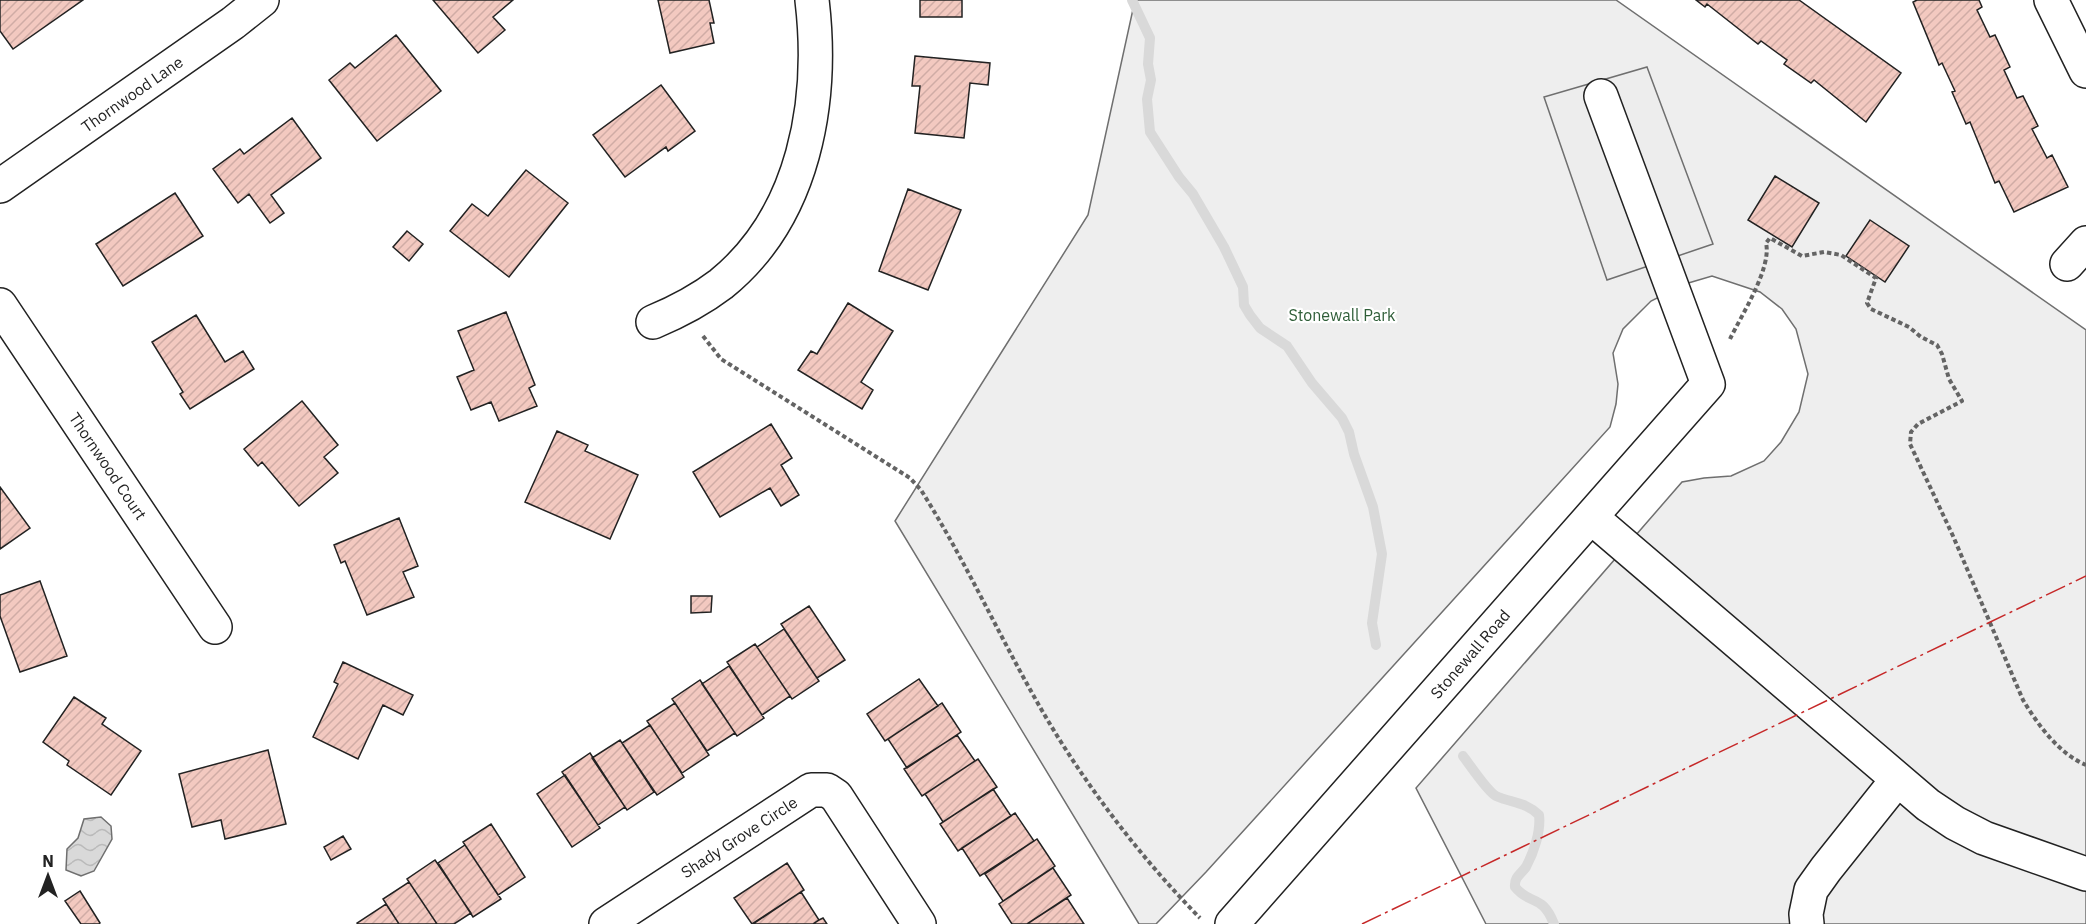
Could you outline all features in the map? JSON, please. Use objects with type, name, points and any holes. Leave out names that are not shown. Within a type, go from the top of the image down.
[{"type":"street","name":"Thornwood Lane","points":[[0,186],[233,23],[262,0]]},
{"type":"street","points":[[668,316],[721,284],[754,251],[775,221],[796,180],[808,133],[815,87],[815,29],[812,0]]},
{"type":"street","points":[[2051,0],[2086,71]]},
{"type":"street","points":[[1601,96],[1708,384]]},
{"type":"street","name":"Thornwood Court","points":[[0,305],[215,627]]},
{"type":"street","name":"Stonewall Road","points":[[1232,924],[1708,384]]},
{"type":"street","points":[[1591,517],[1928,805],[1954,823],[1984,838],[2086,874]]},
{"type":"street","points":[[1808,924],[1806,914],[1811,890],[1897,780]]},
{"type":"street","name":"Shady Grove Circle","points":[[606,924],[811,790],[827,790],[836,796],[919,924]]},
{"type":"path","points":[[1708,384],[1757,284],[1767,258],[1766,243],[1770,238],[1802,256],[1824,252],[1842,255],[1876,278],[1867,303],[1871,309],[1910,327],[1921,337],[1937,345],[1949,379],[1962,402],[1918,424],[1911,432],[1910,444],[1953,536],[2024,700],[2036,722],[2068,754],[2086,765]]},
{"type":"path","points":[[668,316],[722,359],[910,478],[921,490],[1060,742],[1117,823],[1149,863],[1206,924]]},
{"type":"green space","name":"Stonewall Park","points":[[1135,0],[1616,0],[2086,330],[2086,924],[1486,924],[1416,788],[1682,482],[1731,476],[1764,461],[1781,442],[1799,412],[1808,374],[1796,329],[1782,309],[1760,292],[1712,276],[1685,284],[1651,301],[1623,329],[1613,353],[1618,384],[1610,427],[1206,872],[1156,924],[1139,924],[895,521],[1088,215]]},
{"type":"shaded area","points":[[1647,67],[1713,244],[1607,280],[1544,97]]},
{"type":"water","points":[[101,817],[111,826],[112,839],[94,871],[81,876],[66,870],[67,849],[78,838],[84,819]]},
{"type":"building","points":[[0,0],[83,0],[13,49],[0,31]]},
{"type":"building","points":[[433,0],[513,0],[493,17],[505,30],[478,53]]},
{"type":"building","points":[[658,0],[709,0],[714,23],[710,23],[714,43],[670,53]]},
{"type":"building","points":[[920,0],[962,0],[962,17],[920,17]]},
{"type":"building","points":[[1696,0],[1799,0],[1901,73],[1866,122],[1814,80],[1811,83],[1784,64],[1787,60],[1761,41],[1758,44],[1707,4],[1705,7]]},
{"type":"building","points":[[1917,0],[1979,0],[1982,7],[1977,10],[1990,37],[1995,35],[2010,67],[2004,70],[2017,98],[2023,96],[2038,126],[2032,129],[2047,158],[2052,155],[2068,187],[2014,212],[1999,181],[1995,183],[1970,122],[1966,124],[1952,92],[1955,91],[1942,63],[1939,65],[1913,2]]},
{"type":"building","points":[[396,35],[441,91],[377,141],[329,80],[350,63],[355,68]]},
{"type":"building","points":[[915,56],[990,63],[988,85],[970,83],[964,138],[915,133],[920,86],[912,86]]},
{"type":"building","points":[[661,85],[695,131],[668,151],[666,147],[625,177],[593,135]]},
{"type":"building","points":[[292,118],[321,158],[271,195],[284,213],[270,223],[249,194],[238,203],[213,169],[240,149],[244,154]]},
{"type":"building","points":[[526,170],[568,203],[509,277],[450,231],[472,204],[488,216]]},
{"type":"building","points":[[1775,176],[1819,203],[1792,247],[1748,220]]},
{"type":"building","points":[[908,189],[961,210],[928,290],[879,271]]},
{"type":"building","points":[[175,193],[203,236],[123,286],[96,244]]},
{"type":"building","points":[[1870,220],[1909,246],[1885,282],[1846,256]]},
{"type":"building","points":[[407,231],[423,244],[409,261],[393,247]]},
{"type":"building","points":[[848,303],[893,331],[861,382],[873,390],[862,409],[798,370],[811,351],[817,354]]},
{"type":"building","points":[[506,312],[535,385],[529,388],[537,406],[499,421],[491,402],[471,410],[457,377],[474,370],[458,331]]},
{"type":"building","points":[[196,315],[225,362],[243,351],[254,369],[190,409],[180,394],[183,392],[152,342]]},
{"type":"building","points":[[302,401],[338,445],[324,457],[338,473],[299,506],[262,462],[258,466],[244,449]]},
{"type":"building","points":[[771,424],[792,458],[781,465],[799,495],[781,506],[770,488],[720,517],[693,472]]},
{"type":"building","points":[[557,431],[588,445],[585,451],[638,475],[610,539],[525,502]]},
{"type":"building","points":[[0,487],[30,528],[0,549]]},
{"type":"building","points":[[399,518],[418,566],[403,572],[414,597],[367,615],[345,561],[341,563],[334,545]]},
{"type":"building","points":[[40,581],[67,656],[20,672],[0,616],[0,595]]},
{"type":"building","points":[[691,596],[712,596],[711,612],[691,613]]},
{"type":"building","points":[[809,606],[845,660],[817,678],[781,624]]},
{"type":"building","points":[[784,629],[819,681],[792,699],[757,647]]},
{"type":"building","points":[[755,644],[790,696],[762,715],[727,662]]},
{"type":"building","points":[[343,662],[413,695],[403,715],[383,705],[358,759],[313,737],[338,684],[334,682]]},
{"type":"building","points":[[729,666],[764,718],[737,736],[702,684]]},
{"type":"building","points":[[919,679],[938,706],[885,741],[867,714]]},
{"type":"building","points":[[700,680],[735,733],[707,751],[672,699]]},
{"type":"building","points":[[74,697],[106,718],[102,724],[141,751],[111,795],[67,765],[69,761],[43,742]]},
{"type":"building","points":[[675,703],[709,755],[682,773],[647,721]]},
{"type":"building","points":[[942,703],[961,732],[907,768],[888,739]]},
{"type":"building","points":[[650,725],[684,777],[657,795],[622,743]]},
{"type":"building","points":[[957,735],[975,761],[922,796],[904,769]]},
{"type":"building","points":[[620,740],[654,792],[627,810],[592,758]]},
{"type":"building","points":[[268,750],[286,824],[225,839],[221,820],[192,827],[179,774]]},
{"type":"building","points":[[590,753],[625,807],[598,825],[562,772]]},
{"type":"building","points":[[978,759],[997,787],[943,822],[925,794]]},
{"type":"building","points":[[565,775],[600,828],[572,847],[537,794]]},
{"type":"building","points":[[993,789],[1011,816],[958,851],[940,824]]},
{"type":"building","points":[[1015,813],[1034,841],[980,876],[962,848]]},
{"type":"building","points":[[491,824],[525,877],[498,895],[463,842]]},
{"type":"building","points":[[343,836],[351,849],[331,860],[324,847]]},
{"type":"building","points":[[1037,839],[1055,866],[1003,901],[985,874]]},
{"type":"building","points":[[465,845],[501,899],[473,917],[438,863]]},
{"type":"building","points":[[435,860],[471,913],[454,924],[437,924],[407,879]]},
{"type":"building","points":[[787,863],[804,890],[752,924],[734,898]]},
{"type":"building","points":[[1053,868],[1071,895],[1027,924],[1012,924],[999,904]]},
{"type":"building","points":[[409,882],[437,924],[399,924],[383,899]]},
{"type":"building","points":[[80,891],[99,924],[81,924],[65,901]]},
{"type":"building","points":[[801,892],[819,920],[813,924],[753,924]]},
{"type":"building","points":[[1067,898],[1084,924],[1027,924]]},
{"type":"building","points":[[386,904],[399,924],[357,923]]},
{"type":"building","points":[[823,918],[827,924],[813,924],[819,920]]},
{"type":"waterway","points":[[1132,0],[1150,38],[1148,64],[1151,80],[1147,99],[1150,132],[1179,177],[1193,194],[1224,247],[1243,287],[1244,305],[1250,315],[1260,328],[1287,346],[1312,383],[1342,418],[1349,432],[1354,454],[1373,507],[1382,554],[1372,623],[1376,645]]},
{"type":"waterway","points":[[1463,756],[1492,793],[1524,805],[1539,815],[1538,835],[1534,848],[1526,867],[1517,878],[1515,887],[1520,893],[1545,908],[1554,924]]},
{"type":"power","points":[[1362,924],[2086,576]]}]
